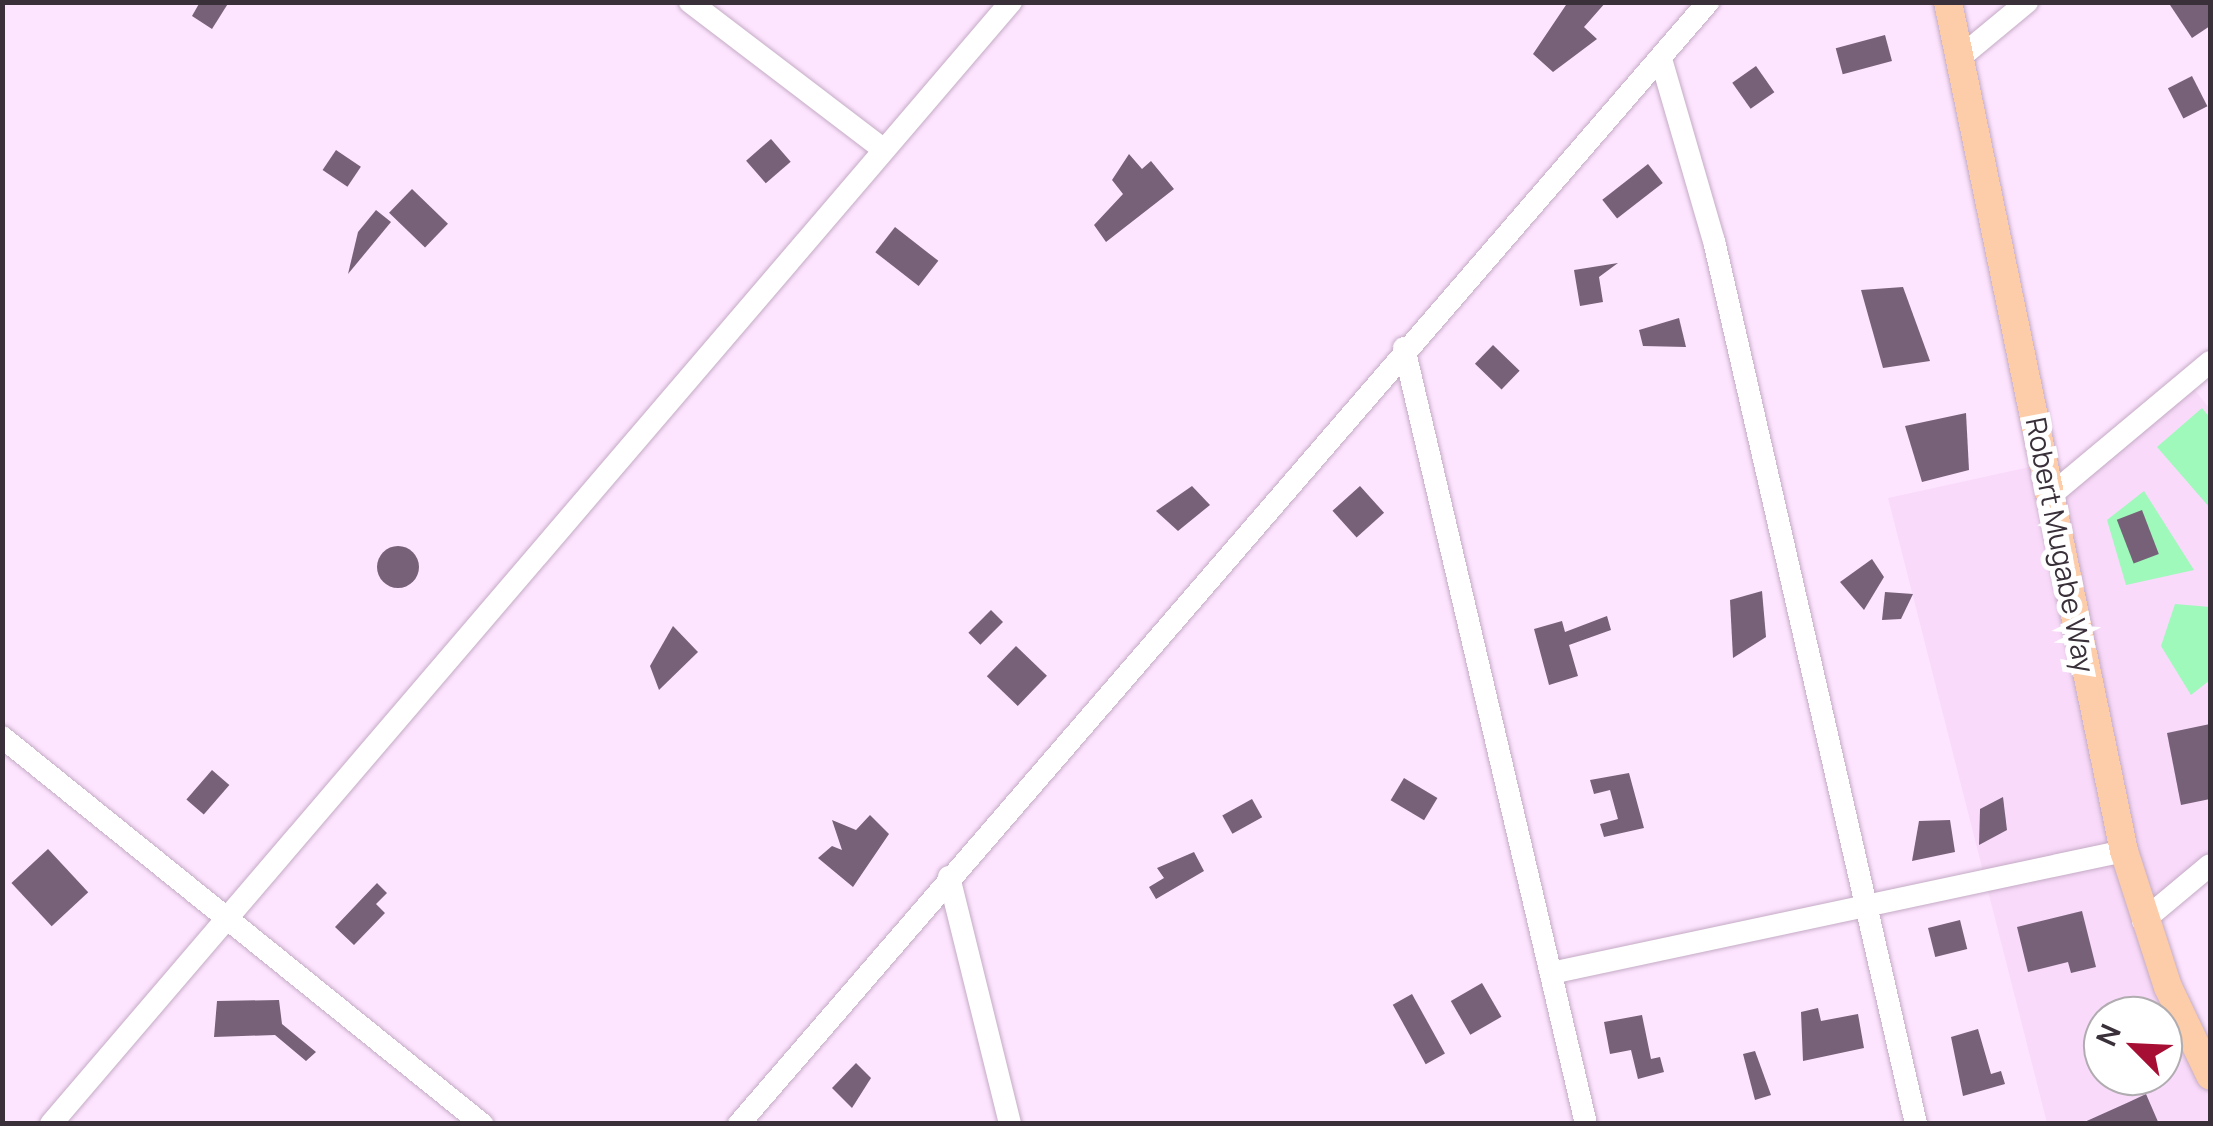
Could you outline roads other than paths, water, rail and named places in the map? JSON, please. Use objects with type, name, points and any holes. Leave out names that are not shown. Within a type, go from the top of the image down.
[{"type":"main road","name":"Robert Mugabe Way","points":[[1948,2],[1963,56],[2124,851],[2143,922],[2210,1076]]},
{"type":"street","points":[[690,2],[883,149]]},
{"type":"street","points":[[51,1124],[236,917],[1011,2]]},
{"type":"street","points":[[739,1124],[1404,348],[1708,2]]},
{"type":"street","points":[[1963,56],[2027,2]]},
{"type":"street","points":[[1661,59],[1714,240],[1916,1124]]},
{"type":"street","points":[[1404,348],[1556,972],[1586,1124]]},
{"type":"street","points":[[2050,495],[2210,362]]},
{"type":"street","points":[[2,737],[236,917],[482,1124]]},
{"type":"street","points":[[1556,972],[2124,851]]},
{"type":"street","points":[[2143,922],[2210,866]]},
{"type":"street","points":[[950,877],[1010,1124]]}]
